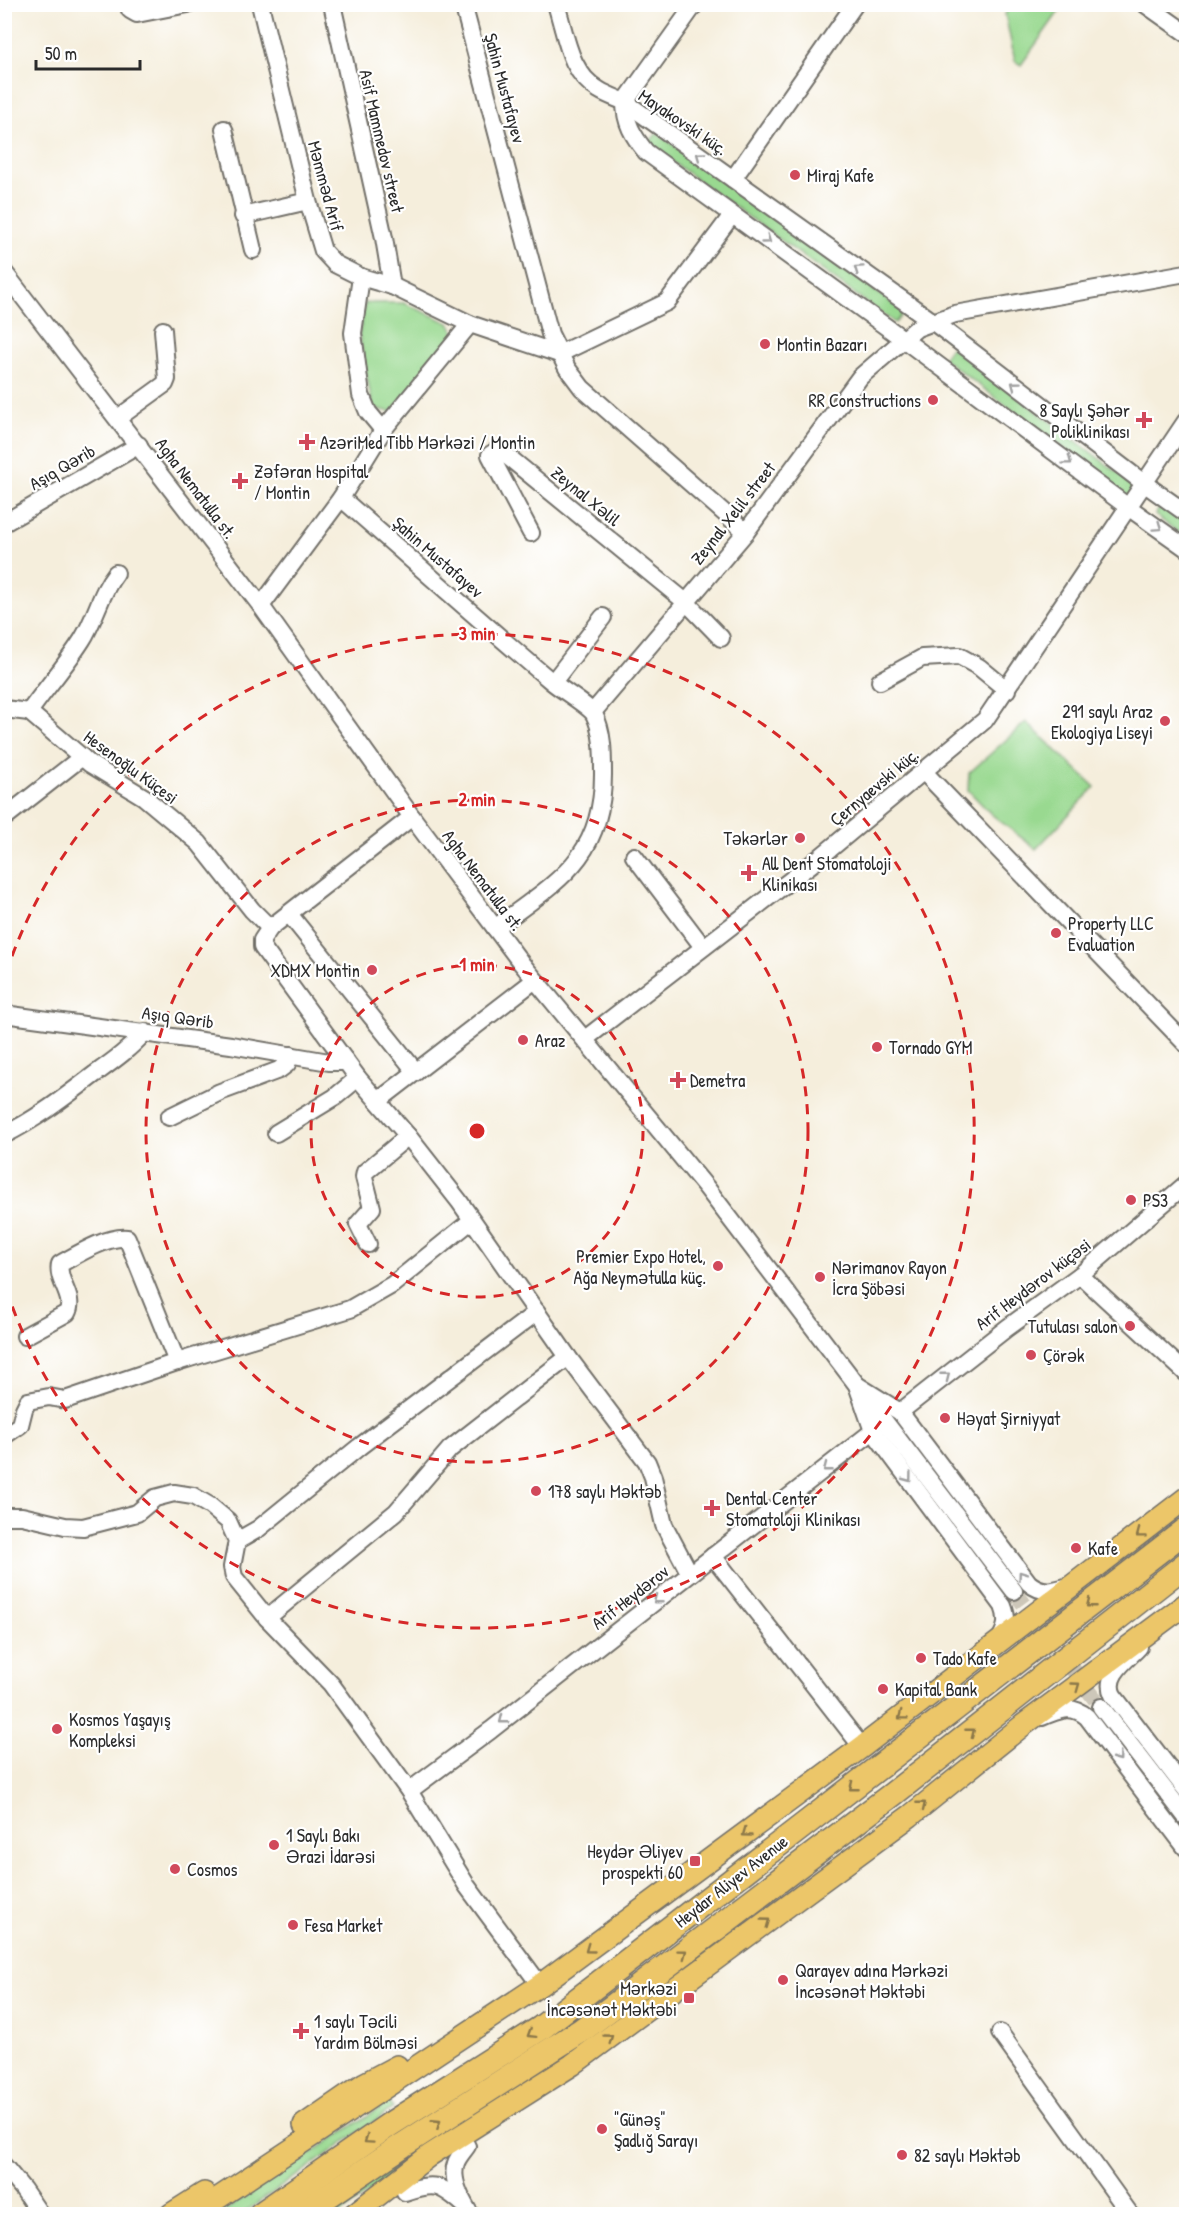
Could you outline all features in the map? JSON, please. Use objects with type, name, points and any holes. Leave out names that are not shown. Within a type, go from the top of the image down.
[{"type":"highway","name":"Heydar Aliyev Avenue","points":[[261,2214],[389,2124],[541,2028],[1186,1530]]},
{"type":"highway","name":"Heydar Aliyev Avenue","points":[[301,2214],[403,2145],[582,2030],[893,1794],[1186,1564]]},
{"type":"main road","points":[[194,2214],[540,1985],[862,1747],[1186,1498]]},
{"type":"main road","points":[[378,2214],[572,2065],[909,1816],[1022,1726],[1186,1604]]},
{"type":"main road","points":[[171,2214],[365,2083],[501,2012]]},
{"type":"main road","points":[[354,2214],[448,2143],[572,2065]]},
{"type":"street","points":[[128,4],[130,10],[137,14],[188,4]]},
{"type":"street","name":"Məmməd Arif","points":[[260,4],[308,201],[323,250],[335,264],[361,277],[392,286],[470,324]]},
{"type":"street","name":"Asif Mammedov street","points":[[332,4],[384,238],[392,286]]},
{"type":"street","name":"Şahin Mustafayev","points":[[463,4],[547,323],[567,368],[582,388],[746,532]]},
{"type":"street","points":[[556,4],[578,72],[599,90],[625,102],[695,4]]},
{"type":"street","points":[[733,179],[855,4]]},
{"type":"street","points":[[1145,4],[1186,33]]},
{"type":"street","name":"Mayakovski küç.","points":[[625,102],[932,321],[1186,513]]},
{"type":"street","name":"Mayakovski küç.","points":[[625,102],[627,124],[635,139],[646,152],[1186,548]]},
{"type":"street","points":[[224,129],[243,216],[253,250]]},
{"type":"street","points":[[243,216],[308,201]]},
{"type":"street","points":[[261,606],[341,498],[383,430],[470,324],[560,354],[668,302],[732,215]]},
{"type":"street","name":"Agha Nematulla st.","points":[[4,272],[261,606],[412,817],[495,928],[535,980],[706,1187],[857,1385],[873,1431],[1003,1606],[1007,1619],[1005,1629],[996,1645]]},
{"type":"street","name":"Zeynal Xelil street","points":[[594,712],[746,532],[860,377],[917,328],[955,314],[1186,273]]},
{"type":"street","points":[[361,277],[353,333],[361,395],[368,412],[383,430]]},
{"type":"street","points":[[118,418],[165,384],[168,373],[163,330]]},
{"type":"street","name":"Çernyaevski küç.","points":[[585,1040],[818,859],[985,720],[1186,421]]},
{"type":"street","name":"Aşıq Qərib","points":[[4,523],[139,445]]},
{"type":"street","name":"Zeynal Xəlil","points":[[531,533],[490,455],[493,452],[501,451],[687,603],[721,638]]},
{"type":"street","name":"Şahin Mustafayev","points":[[341,498],[552,682],[594,712]]},
{"type":"street","points":[[4,709],[28,712],[83,639],[102,594],[116,573]]},
{"type":"street","points":[[552,682],[603,617]]},
{"type":"street","points":[[880,681],[922,658],[959,656],[979,667],[1007,690]]},
{"type":"street","name":"Hesenoğlu Küçesi","points":[[28,712],[82,757],[144,797],[199,843],[252,910],[270,928]]},
{"type":"street","points":[[495,928],[563,877],[575,865],[591,838],[597,820],[603,781],[603,748],[594,712]]},
{"type":"street","points":[[4,818],[82,757]]},
{"type":"street","points":[[924,771],[1186,1044]]},
{"type":"street","points":[[412,817],[270,928],[262,940],[265,953],[358,1078],[408,1136],[647,1462],[653,1477],[663,1525],[690,1574]]},
{"type":"street","points":[[634,856],[703,947]]},
{"type":"street","points":[[289,914],[416,1072]]},
{"type":"street","points":[[378,1101],[535,980]]},
{"type":"street","name":"Aşıq Qərib","points":[[4,1014],[145,1032],[329,1062],[345,1060]]},
{"type":"street","points":[[4,1134],[26,1123],[77,1088],[129,1050],[145,1032]]},
{"type":"street","points":[[169,1117],[220,1092],[279,1070],[291,1055]]},
{"type":"street","points":[[276,1133],[335,1097],[358,1078]]},
{"type":"street","points":[[368,1244],[358,1224],[371,1210],[365,1172],[408,1136]]},
{"type":"street","name":"Arif Heydərov küçəsi","points":[[900,1412],[1007,1328],[1080,1275],[1186,1184]]},
{"type":"street","points":[[4,1436],[20,1425],[28,1401],[49,1397],[64,1400],[177,1362],[350,1309],[392,1285],[471,1221]]},
{"type":"street","points":[[25,1336],[67,1313],[69,1309],[70,1301],[59,1270],[60,1264],[90,1248],[120,1238],[127,1239],[177,1362]]},
{"type":"street","points":[[1080,1275],[1186,1373]]},
{"type":"street","points":[[237,1541],[258,1529],[359,1447],[537,1312]]},
{"type":"street","points":[[267,1618],[396,1512],[450,1449],[568,1357]]},
{"type":"street","points":[[857,1385],[1014,1591]]},
{"type":"street","name":"Agha Nematulla st.","points":[[857,1385],[900,1412]]},
{"type":"street","points":[[900,1412],[1036,1590],[1046,1592],[1073,1585]]},
{"type":"street","name":"Arif Heydərov","points":[[409,1791],[483,1736],[873,1431]]},
{"type":"street","points":[[4,1516],[22,1516],[65,1526],[83,1527],[137,1514],[155,1498],[174,1493],[193,1497],[210,1506],[228,1521],[237,1541],[232,1567],[234,1577],[267,1618],[331,1684],[409,1791],[467,1886],[540,1985]]},
{"type":"street","points":[[713,1556],[862,1747]]},
{"type":"street","points":[[1161,1624],[1114,1674],[1110,1681],[1110,1688],[1186,1790]]},
{"type":"street","points":[[1101,1707],[1186,1817]]},
{"type":"street","points":[[1022,1726],[1065,1709],[1074,1709],[1083,1713],[1186,1848]]},
{"type":"street","points":[[1000,2033],[1130,2214]]},
{"type":"street","points":[[467,2146],[456,2162],[454,2171],[455,2180],[468,2211]]},
{"type":"street","points":[[4,2166],[40,2214]]},
{"type":"street","points":[[405,2192],[425,2185],[434,2185],[443,2188],[468,2211]]},
{"type":"green space","points":[[1012,5],[1059,5],[1060,10],[1021,65],[1015,61],[1005,14]]},
{"type":"green space","points":[[657,133],[904,312],[895,323],[648,144]]},
{"type":"green space","points":[[365,303],[404,303],[449,323],[457,335],[391,412],[373,408],[359,335]]},
{"type":"green space","points":[[951,347],[1137,487],[1129,498],[943,358]]},
{"type":"green space","points":[[1163,503],[1186,521],[1186,538],[1155,515]]},
{"type":"green space","points":[[1026,722],[1095,787],[1036,849],[991,814],[968,790],[969,773]]},
{"type":"green space","points":[[388,2102],[393,2108],[242,2214],[219,2214]]},
{"type":"green space","points":[[420,2145],[423,2149],[341,2214],[321,2214]]},
{"type":"tunnel","points":[[1014,1591],[1101,1707]]},
{"type":"place","name":"Miraj Kafe","points":[[795,175]]},
{"type":"place","name":"Montin Bazarı","points":[[765,344]]},
{"type":"place","name":"RR Constructions","points":[[933,400]]},
{"type":"place","name":"8 Saylı Şəhər Poliklinikası","points":[[1144,420]]},
{"type":"place","name":"AzəriMed Tibb Mərkəzi / Montin","points":[[307,442]]},
{"type":"place","name":"Zəfəran Hospital / Montin","points":[[240,481]]},
{"type":"place","name":"291 saylı Araz Ekologiya Liseyi","points":[[1165,721]]},
{"type":"place","name":"Təkərlər","points":[[800,838]]},
{"type":"place","name":"All Dent Stomatoloji Klinikası","points":[[749,873]]},
{"type":"place","name":"Property LLC Evaluation","points":[[1056,933]]},
{"type":"place","name":"XDMX Montin","points":[[372,970]]},
{"type":"place","name":"Araz","points":[[523,1040]]},
{"type":"place","name":"Tornado GYM","points":[[877,1047]]},
{"type":"place","name":"Demetra","points":[[678,1080]]},
{"type":"place","name":"PS3","points":[[1131,1200]]},
{"type":"place","name":"Premier Expo Hotel, Ağa Neymətulla küç.","points":[[718,1266]]},
{"type":"place","name":"Nərimanov Rayon İcra Şöbəsi","points":[[820,1277]]},
{"type":"place","name":"Tutulası salon","points":[[1130,1326]]},
{"type":"place","name":"Çörək","points":[[1031,1355]]},
{"type":"place","name":"Həyat Şirniyyat","points":[[945,1418]]},
{"type":"place","name":"178 saylı Məktəb","points":[[536,1491]]},
{"type":"place","name":"Dental Center Stomatoloji Klinikası","points":[[712,1508]]},
{"type":"place","name":"Kafe","points":[[1076,1548]]},
{"type":"place","name":"Tado Kafe","points":[[921,1658]]},
{"type":"place","name":"Kapital Bank","points":[[883,1689]]},
{"type":"place","name":"Kosmos Yaşayış Kompleksi","points":[[57,1729]]},
{"type":"place","name":"1 Saylı Bakı Ərazi İdarəsi","points":[[274,1845]]},
{"type":"place","name":"Heydər Əliyev prospekti 60","points":[[695,1861]]},
{"type":"place","name":"Cosmos","points":[[175,1869]]},
{"type":"place","name":"Fesa Market","points":[[293,1925]]},
{"type":"place","name":"Qarayev adına Mərkəzi İncəsənət Məktəbi","points":[[783,1980]]},
{"type":"place","name":"Mərkəzi İncəsənət Məktəbi","points":[[689,1998]]},
{"type":"place","name":"1 saylı Təcili Yardım Bölməsi","points":[[301,2031]]},
{"type":"place","name":"\"Günəş\" Şadlığ Sarayı","points":[[602,2129]]},
{"type":"place","name":"82 saylı Məktəb","points":[[902,2155]]}]
